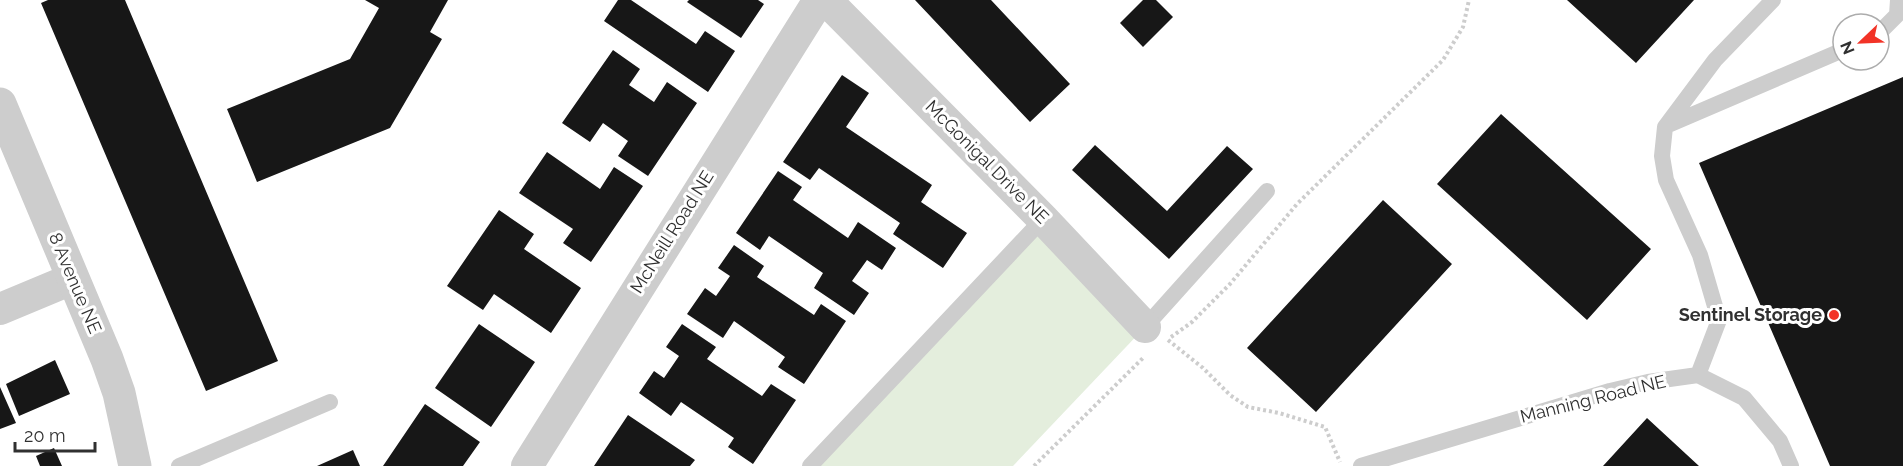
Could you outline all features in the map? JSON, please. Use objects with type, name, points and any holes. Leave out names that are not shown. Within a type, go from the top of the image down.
[{"type":"street","name":"McNeill Road NE","points":[[526,466],[819,0]]},
{"type":"street","name":"McGonigal Drive NE","points":[[826,0],[1043,219],[1155,342]]},
{"type":"street","name":"8 Avenue NE","points":[[0,104],[107,359],[119,393],[135,466]]},
{"type":"street","points":[[0,309],[72,279]]},
{"type":"lane","points":[[1773,0],[1715,60],[1665,127],[1662,156],[1666,180],[1700,255],[1719,320],[1698,375],[1744,398],[1780,441],[1791,466]]},
{"type":"lane","points":[[1891,21],[1897,15],[1898,0]]},
{"type":"lane","points":[[1665,127],[1831,55]]},
{"type":"lane","points":[[1155,342],[1268,191]]},
{"type":"lane","points":[[810,466],[1043,219]]},
{"type":"lane","name":"Manning Road NE","points":[[1361,466],[1610,391],[1648,382],[1698,375]]},
{"type":"lane","points":[[179,466],[330,402]]},
{"type":"path","points":[[1034,466],[1155,342],[1192,322],[1230,284],[1297,204],[1443,60],[1462,27],[1469,0]]},
{"type":"path","points":[[1155,342],[1203,368],[1230,395],[1248,407],[1279,412],[1325,427],[1342,466]]},
{"type":"green space","points":[[1043,219],[1145,327],[1013,466],[810,466]]},
{"type":"building","points":[[48,0],[125,0],[278,361],[206,391],[41,3]]},
{"type":"building","points":[[365,0],[448,0],[430,32],[442,39],[390,128],[257,182],[227,109],[350,59],[379,8]]},
{"type":"building","points":[[618,0],[631,0],[696,44],[705,31],[735,51],[708,92],[604,21]]},
{"type":"building","points":[[689,0],[758,0],[764,4],[741,38],[687,2]]},
{"type":"building","points":[[915,0],[991,0],[1070,84],[1030,122]]},
{"type":"building","points":[[1143,0],[1156,0],[1173,17],[1143,47],[1120,23]]},
{"type":"building","points":[[1567,0],[1694,0],[1636,63]]},
{"type":"building","points":[[613,50],[640,69],[629,85],[654,102],[667,82],[697,103],[648,176],[618,156],[628,141],[603,123],[590,142],[562,123]]},
{"type":"building","points":[[842,75],[869,93],[846,127],[932,185],[921,202],[967,233],[943,268],[893,234],[900,223],[819,168],[810,180],[783,162]]},
{"type":"building","name":"Sentinel Storage","points":[[1903,77],[1903,466],[1830,466],[1699,163]]},
{"type":"building","points":[[1501,114],[1651,249],[1587,320],[1437,184]]},
{"type":"building","points":[[1095,145],[1167,211],[1227,146],[1253,169],[1169,259],[1072,170]]},
{"type":"building","points":[[547,152],[600,189],[614,167],[643,186],[591,262],[563,243],[573,229],[519,193]]},
{"type":"building","points":[[778,171],[802,187],[793,200],[848,238],[858,222],[896,248],[882,270],[867,260],[852,281],[869,293],[854,315],[814,288],[823,273],[769,236],[760,250],[736,233]]},
{"type":"building","points":[[1383,200],[1452,264],[1316,412],[1247,348]]},
{"type":"building","points":[[499,210],[534,234],[524,249],[581,288],[551,333],[494,294],[483,310],[447,286]]},
{"type":"building","points":[[734,245],[764,266],[757,277],[814,315],[821,304],[846,321],[804,384],[778,367],[785,357],[734,321],[723,338],[687,314],[705,288],[716,296],[730,276],[718,268]]},
{"type":"building","points":[[479,324],[535,362],[491,427],[435,388]]},
{"type":"building","points":[[682,324],[716,347],[707,359],[762,396],[771,384],[796,400],[753,464],[728,447],[734,438],[681,402],[671,416],[639,393],[654,371],[664,378],[679,356],[666,347]]},
{"type":"building","points":[[55,360],[70,394],[19,416],[6,384]]},
{"type":"building","points":[[0,387],[16,423],[0,429]]},
{"type":"building","points":[[425,404],[480,442],[463,466],[383,466]]},
{"type":"building","points":[[628,415],[695,460],[690,466],[594,466]]},
{"type":"building","points":[[1647,418],[1699,466],[1603,466]]},
{"type":"building","points":[[54,448],[62,466],[40,466],[36,456]]},
{"type":"building","points":[[353,450],[360,466],[317,466]]},
{"type":"place","name":"Sentinel Storage","points":[[1834,315]]}]
